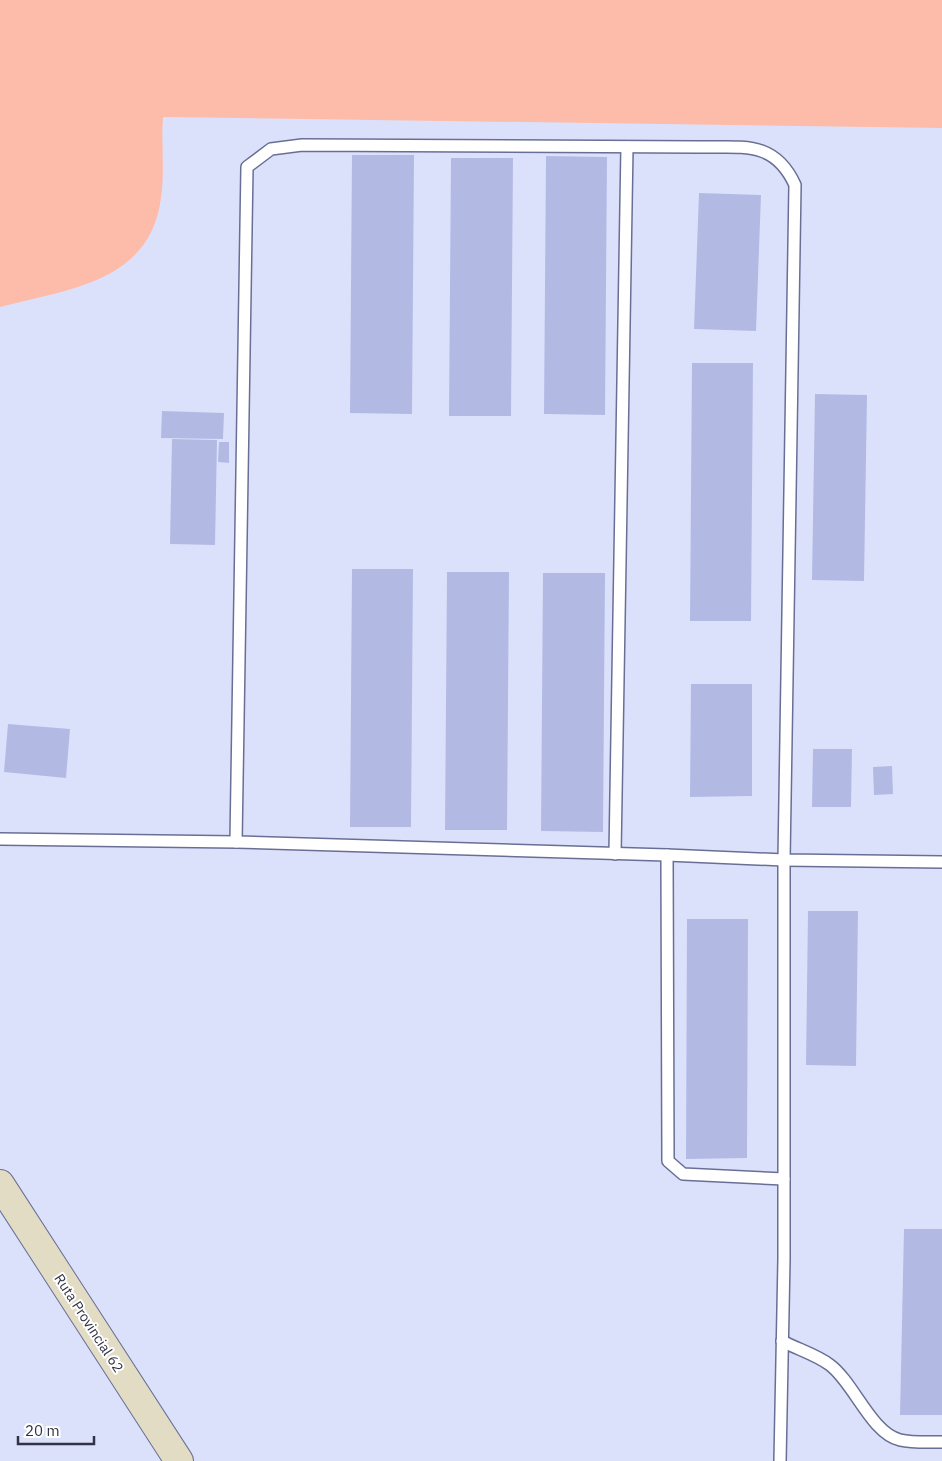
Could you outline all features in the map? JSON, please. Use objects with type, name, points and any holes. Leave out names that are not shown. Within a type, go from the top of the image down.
[{"type":"main road","name":"Ruta Provincial 62","points":[[0,1184],[179,1461]]},
{"type":"lane","points":[[236,842],[247,167],[271,149],[302,145],[627,148],[698,146],[761,149],[777,158],[788,170],[795,185],[784,860],[784,1179],[780,1461]]},
{"type":"lane","points":[[615,854],[627,148]]},
{"type":"lane","points":[[0,839],[236,842],[667,854],[784,860],[942,862]]},
{"type":"lane","points":[[667,854],[668,1161],[682,1174],[784,1179]]},
{"type":"lane","points":[[782,1341],[830,1364],[848,1382],[865,1409],[880,1427],[899,1440],[942,1442]]},
{"type":"shaded area","points":[[0,0],[942,0],[942,128],[163,117],[163,178],[161,198],[154,226],[141,248],[123,265],[102,278],[78,287],[0,307]]},
{"type":"building","points":[[352,155],[414,155],[412,414],[350,413]]},
{"type":"building","points":[[546,156],[607,157],[605,415],[544,414]]},
{"type":"building","points":[[451,158],[513,158],[511,416],[449,416]]},
{"type":"building","points":[[699,193],[761,195],[756,331],[694,329]]},
{"type":"building","points":[[692,363],[753,363],[751,621],[690,621]]},
{"type":"building","points":[[815,394],[867,395],[864,581],[812,580]]},
{"type":"building","points":[[162,411],[224,413],[223,439],[161,438]]},
{"type":"building","points":[[172,439],[217,440],[215,545],[170,544]]},
{"type":"building","points":[[219,442],[229,442],[229,463],[218,462]]},
{"type":"building","points":[[352,569],[413,569],[411,827],[350,827]]},
{"type":"building","points":[[447,572],[509,572],[507,830],[445,830]]},
{"type":"building","points":[[543,573],[605,573],[603,832],[541,831]]},
{"type":"building","points":[[691,684],[752,684],[752,796],[690,797]]},
{"type":"building","points":[[8,724],[70,729],[66,778],[4,772]]},
{"type":"building","points":[[813,749],[852,749],[851,807],[812,807]]},
{"type":"building","points":[[892,766],[893,794],[874,795],[873,767]]},
{"type":"building","points":[[808,911],[858,911],[856,1066],[806,1065]]},
{"type":"building","points":[[687,919],[748,919],[747,1158],[686,1159]]},
{"type":"building","points":[[904,1229],[942,1229],[942,1415],[900,1415]]}]
